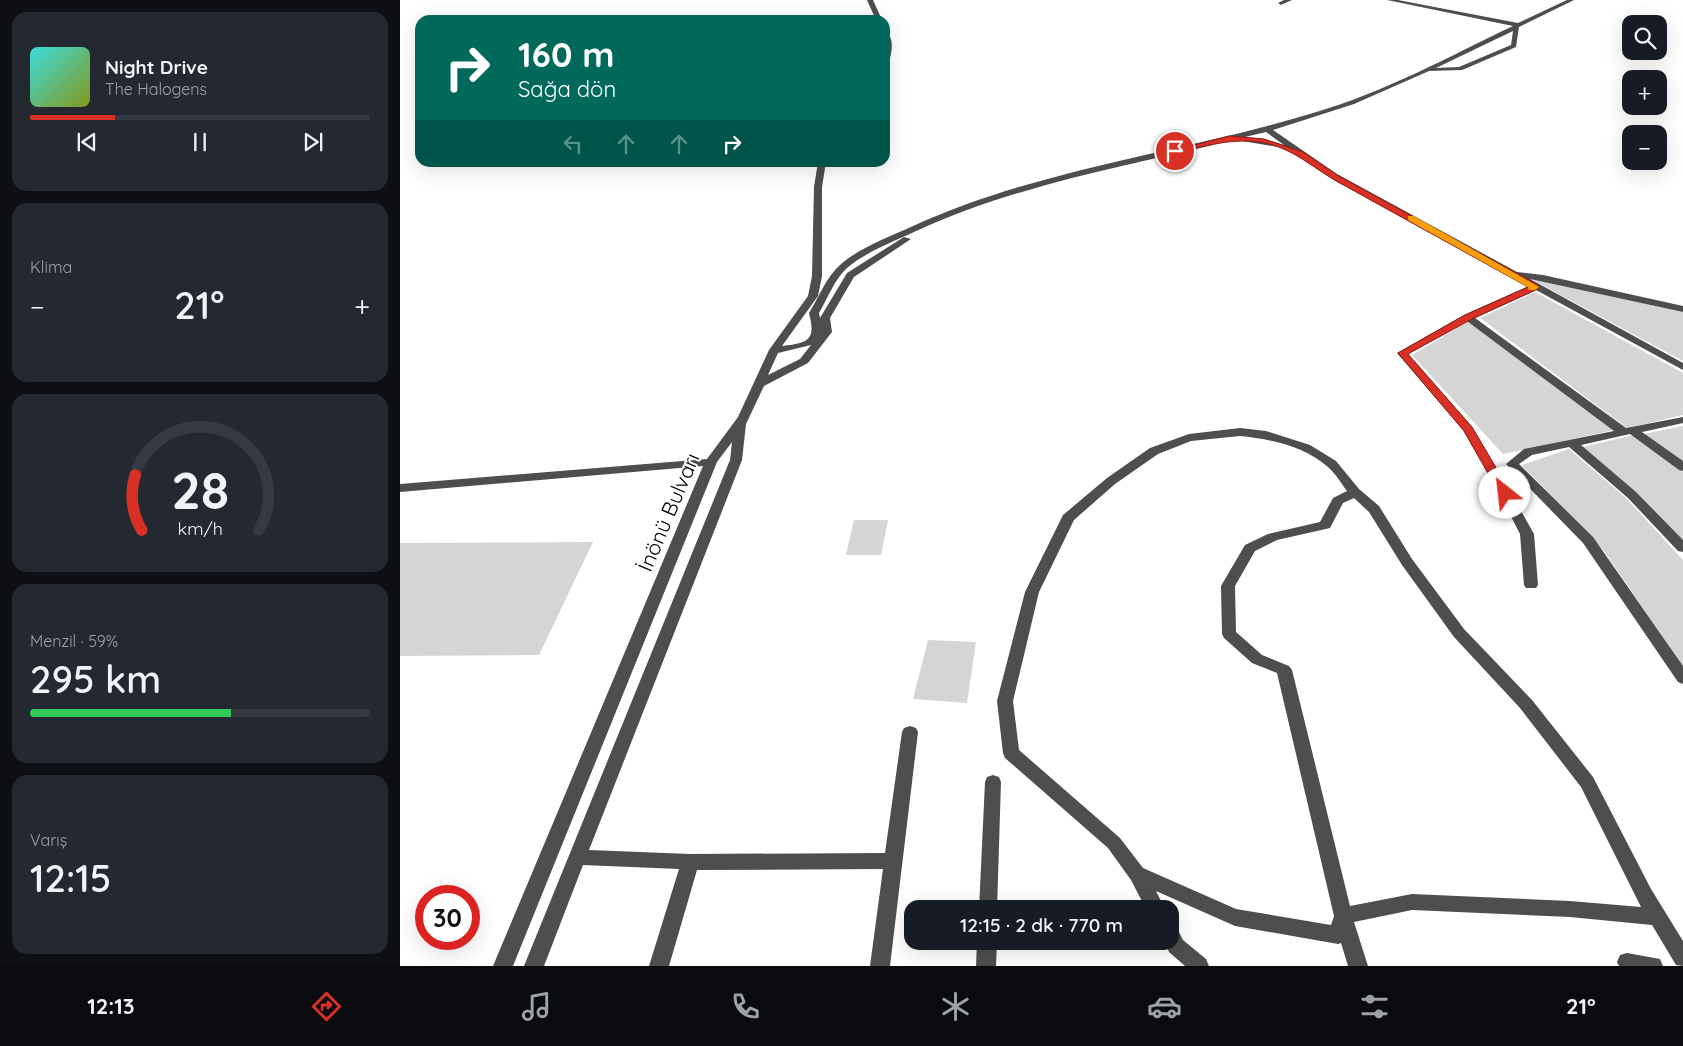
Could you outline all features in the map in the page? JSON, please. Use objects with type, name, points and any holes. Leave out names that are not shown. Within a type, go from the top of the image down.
[{"type":"street","points":[[870,0],[877,15]]},
{"type":"street","points":[[1280,3],[1289,0]]},
{"type":"street","points":[[1390,0],[1518,25]]},
{"type":"street","points":[[774,350],[805,346],[818,329],[814,313],[826,292],[837,274],[856,258],[965,206],[1032,184],[1267,129],[1377,93],[1571,0]]},
{"type":"street","points":[[1424,71],[1460,69],[1514,46],[1518,25]]},
{"type":"street","points":[[1267,129],[1323,169],[1347,183],[1683,368]]},
{"type":"street","points":[[1229,138],[1264,141],[1301,154]]},
{"type":"street","points":[[534,966],[736,460],[740,424],[774,350],[813,296],[817,276],[818,187],[821,167]]},
{"type":"street","points":[[759,384],[804,361],[827,332],[825,318],[850,275],[904,242],[931,221]]},
{"type":"street","points":[[1512,274],[1543,278],[1683,309]]},
{"type":"street","points":[[832,282],[845,283]]},
{"type":"street","points":[[1531,585],[1527,534],[1505,493],[1468,429],[1402,353],[1468,317],[1535,287]]},
{"type":"street","points":[[826,292],[839,294]]},
{"type":"street","points":[[820,304],[832,305]]},
{"type":"street","points":[[1468,317],[1628,431],[1683,467]]},
{"type":"street","points":[[1683,420],[1528,452],[1512,464],[1588,540],[1683,678]]},
{"type":"street","name":"İnönü Bulvarı","points":[[504,966],[711,462],[740,424]]},
{"type":"street","points":[[1151,900],[1137,874],[1114,843],[1012,753],[1005,701],[1032,592],[1068,518],[1111,481],[1154,451],[1189,438],[1240,432],[1266,435],[1306,448],[1332,464],[1355,492],[1374,509],[1407,562],[1460,633],[1526,704],[1587,782],[1658,917],[1683,960]]},
{"type":"street","points":[[1572,443],[1632,495],[1683,548]]},
{"type":"street","points":[[400,488],[711,462]]},
{"type":"street","points":[[1355,492],[1338,501],[1325,525],[1273,537],[1250,548],[1228,586],[1230,634],[1257,659],[1284,670],[1343,916],[1358,966]]},
{"type":"street","points":[[880,966],[910,732]]},
{"type":"street","points":[[988,900],[993,782]]},
{"type":"street","points":[[577,857],[690,862],[894,861]]},
{"type":"street","points":[[659,966],[690,862]]},
{"type":"street","points":[[1137,874],[1235,917],[1338,935],[1343,916]]},
{"type":"street","points":[[1343,916],[1412,902],[1570,909],[1658,917]]},
{"type":"street","points":[[1179,949],[1199,966]]},
{"type":"street","points":[[986,966],[987,950]]},
{"type":"street","points":[[1627,962],[1653,966]]},
{"type":"shaded area","points":[[1531,279],[1683,312],[1683,361]]},
{"type":"shaded area","points":[[1535,292],[1683,373],[1683,415],[1627,428],[1480,318]]},
{"type":"shaded area","points":[[1469,321],[1614,430],[1503,454],[1412,355]]},
{"type":"shaded area","points":[[1683,426],[1683,462],[1644,434]]},
{"type":"shaded area","points":[[1634,435],[1683,472],[1683,542],[1582,447]]},
{"type":"shaded area","points":[[1569,449],[1626,498],[1683,560],[1683,666],[1604,551],[1522,465]]},
{"type":"shaded area","points":[[854,520],[888,520],[881,555],[846,555]]},
{"type":"shaded area","points":[[593,542],[539,655],[400,656],[400,543]]},
{"type":"shaded area","points":[[928,640],[976,642],[967,703],[913,699]]},
{"type":"slow traffic","points":[[1411,218],[1535,287],[1532,288]]},
{"type":"route","points":[[1175,151],[1229,138],[1264,141],[1282,145],[1301,154],[1334,176],[1535,287],[1468,317],[1402,353],[1468,429],[1505,493]]}]
